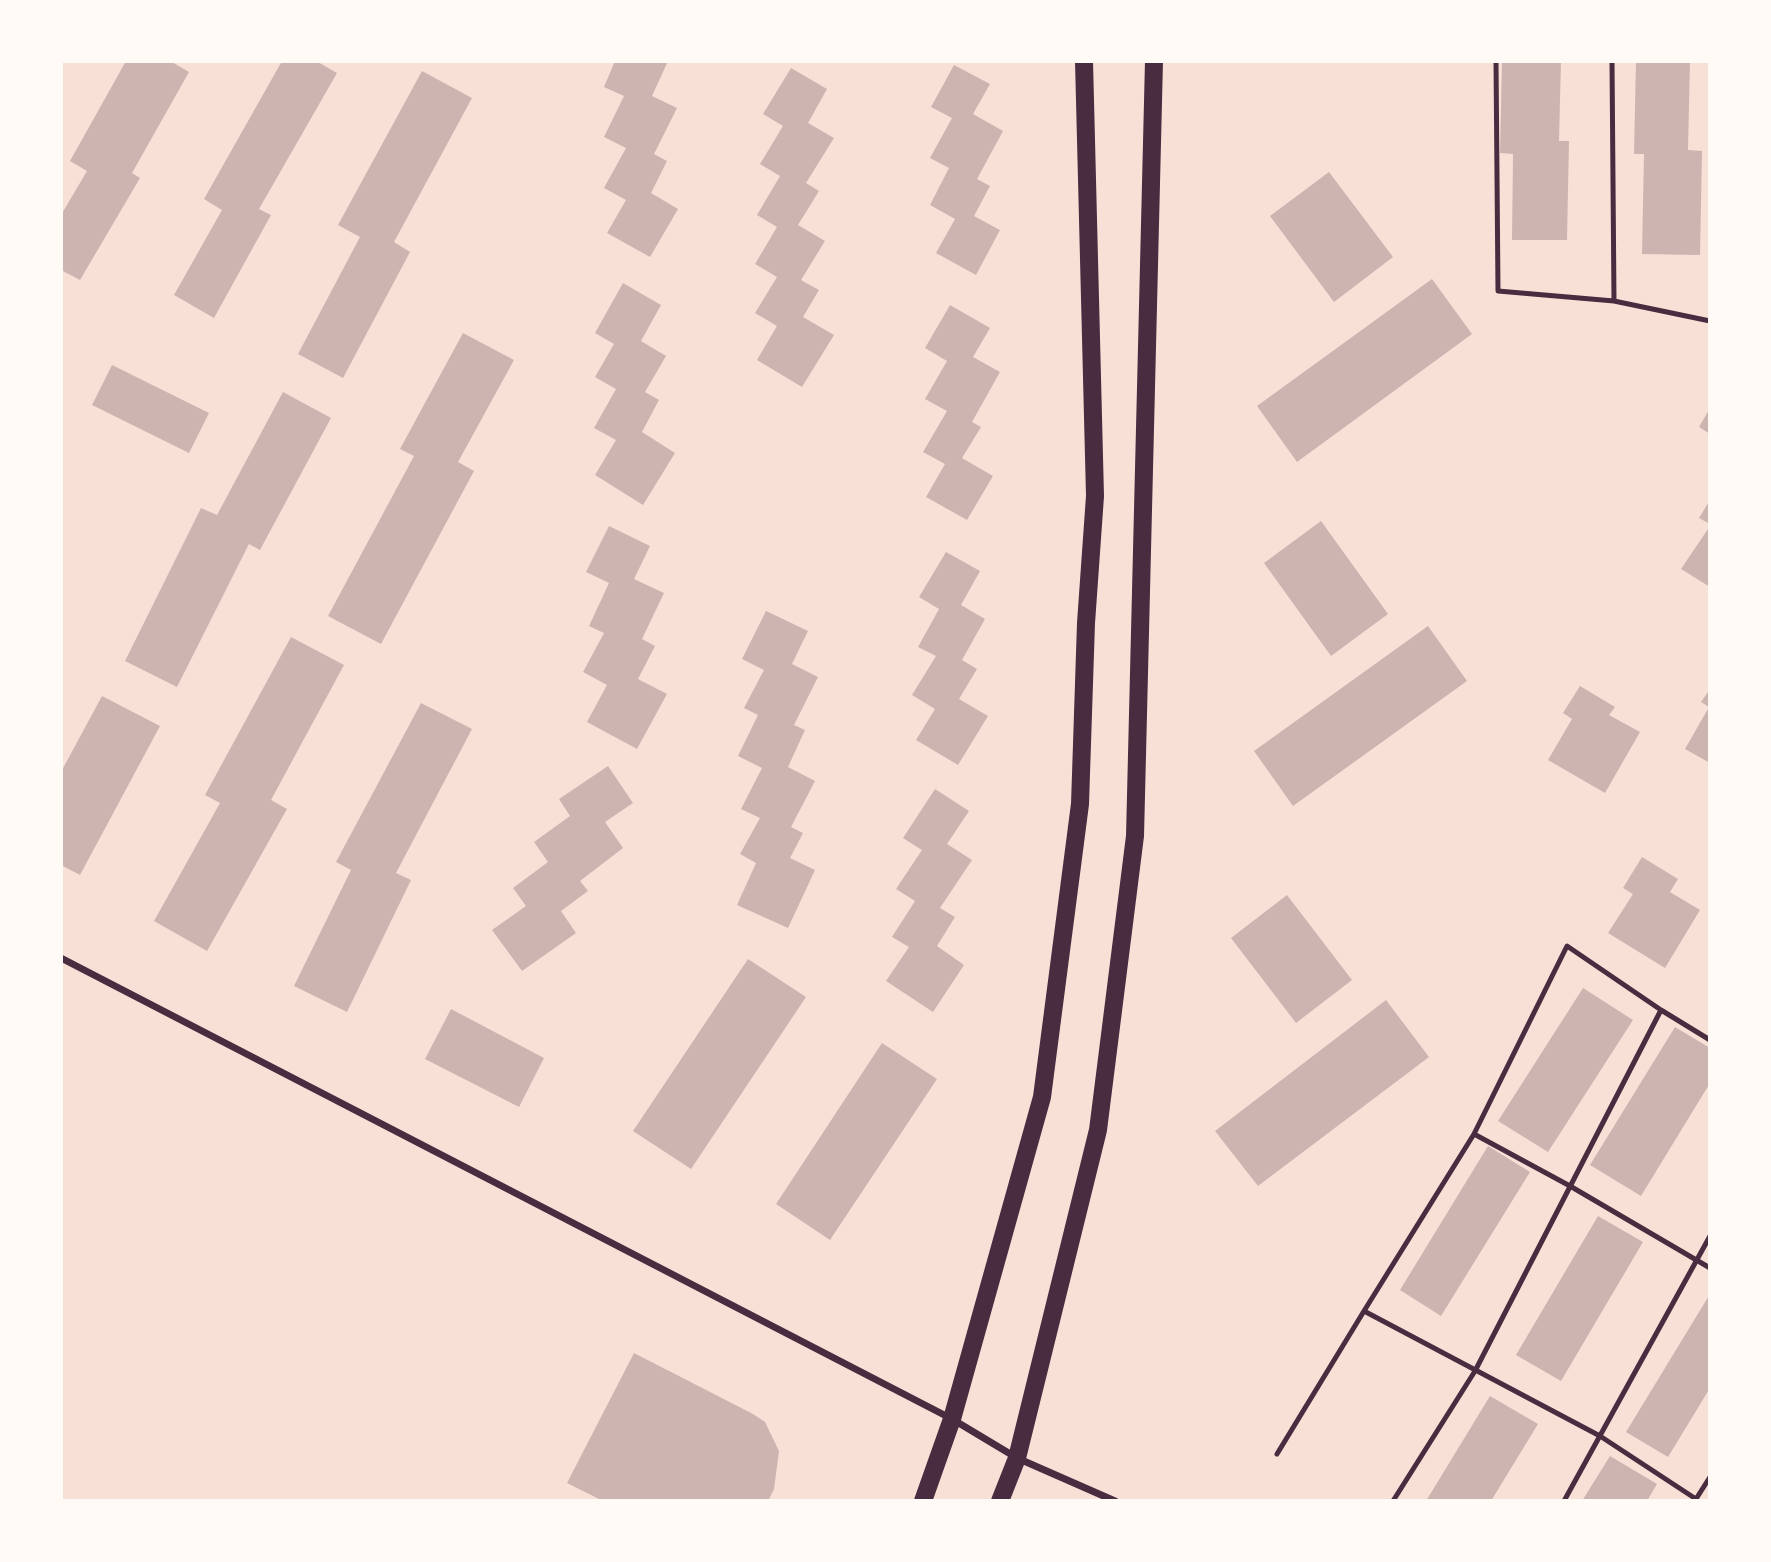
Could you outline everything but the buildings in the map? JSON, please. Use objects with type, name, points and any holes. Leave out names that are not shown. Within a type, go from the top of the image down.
[{"type":"main road","points":[[923,1501],[952,1419],[1042,1097],[1080,804],[1086,623],[1095,496],[1084,61]]},
{"type":"main road","points":[[1000,1501],[1017,1458],[1098,1130],[1135,836],[1154,61]]},
{"type":"street","points":[[61,958],[952,1419],[1017,1458],[1115,1501]]},
{"type":"lane","points":[[1496,61],[1498,291],[1614,302],[1710,321]]},
{"type":"lane","points":[[1612,61],[1614,302]]},
{"type":"lane","points":[[1277,1454],[1474,1134],[1567,946],[1710,1040]]},
{"type":"lane","points":[[1393,1501],[1475,1371],[1661,1010]]},
{"type":"lane","points":[[1474,1134],[1570,1186],[1710,1268]]},
{"type":"lane","points":[[1564,1501],[1710,1236]]},
{"type":"lane","points":[[1364,1311],[1600,1436],[1695,1500],[1710,1477]]}]
